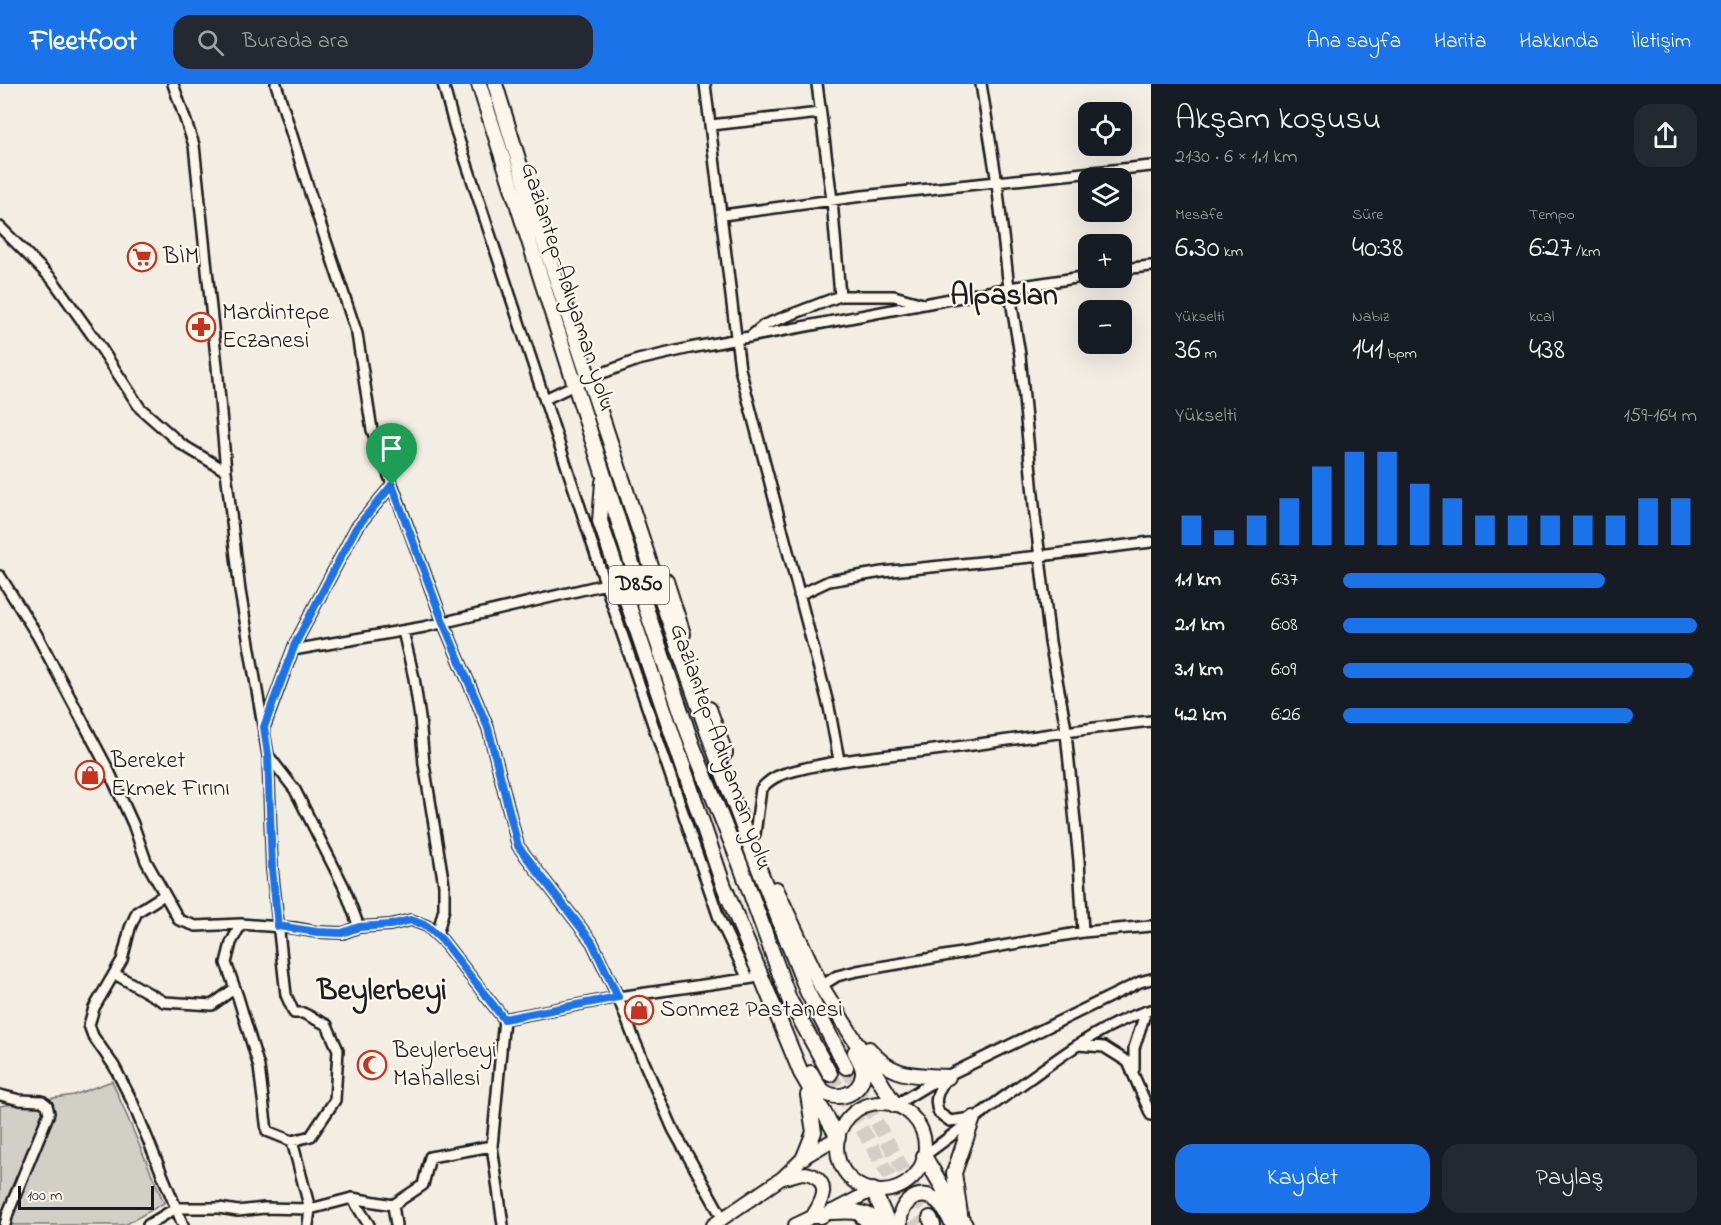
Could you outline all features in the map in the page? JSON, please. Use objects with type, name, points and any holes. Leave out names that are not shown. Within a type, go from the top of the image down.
[{"type":"highway","name":"Gaziantep-Adıyaman yolu","points":[[479,84],[692,744],[740,864],[789,999],[830,1074]]},
{"type":"highway","name":"Gaziantep-Adıyaman yolu","points":[[495,84],[673,632],[754,856],[807,991],[846,1066]]},
{"type":"highway","points":[[603,474],[600,521],[755,977],[821,1089],[833,1096],[846,1095],[861,1082],[862,1069],[773,884],[701,687],[633,483],[616,459]]},
{"type":"highway","points":[[821,986],[895,1105]]},
{"type":"highway","points":[[832,1002],[879,1062],[895,1071],[909,1075],[948,1077]]},
{"type":"highway","points":[[772,1003],[801,1073],[812,1114],[814,1132],[804,1157]]},
{"type":"highway","points":[[801,1073],[838,1137]]},
{"type":"highway","points":[[959,1221],[954,1173],[974,1118]]},
{"type":"highway","points":[[924,1156],[959,1221]]},
{"type":"highway","points":[[873,1190],[889,1225]]},
{"type":"highway","points":[[900,1225],[899,1216],[905,1204],[918,1196],[926,1196],[940,1204],[959,1221]]},
{"type":"highway","points":[[832,1212],[853,1211],[868,1214],[882,1225]]},
{"type":"main road","points":[[878,1103],[895,1105],[913,1116],[920,1125],[924,1135],[924,1156],[917,1173],[903,1185],[888,1190],[873,1190],[856,1183],[844,1170],[837,1154],[838,1137],[846,1120],[860,1108],[878,1103]]},
{"type":"main road","points":[[718,1222],[782,1178],[804,1157],[838,1137]]},
{"type":"main road","points":[[782,1178],[803,1173],[813,1175],[820,1181],[824,1190],[822,1200],[812,1217]]},
{"type":"main road","points":[[795,1225],[812,1217],[821,1217],[873,1190]]},
{"type":"street","points":[[173,84],[194,145],[240,591],[268,755],[272,869],[286,995],[294,1013],[303,1013],[327,1025],[338,1050],[335,1100],[311,1136],[292,1142],[267,1131],[259,1067],[226,963],[231,943],[241,924]]},
{"type":"street","points":[[276,84],[357,334],[372,430],[443,622],[488,728],[518,846],[592,942],[618,997],[673,1129],[718,1222]]},
{"type":"street","points":[[443,84],[469,171],[719,918],[755,977],[618,997],[504,1019]]},
{"type":"street","points":[[705,84],[723,215],[740,369],[829,707],[839,760]]},
{"type":"street","points":[[817,84],[832,201],[840,296]]},
{"type":"street","points":[[981,84],[1020,355],[1050,642],[1066,730],[1083,932]]},
{"type":"street","points":[[711,124],[820,112]]},
{"type":"street","points":[[723,215],[1151,166]]},
{"type":"street","points":[[0,227],[52,279],[140,408],[182,444],[226,471]]},
{"type":"street","points":[[1132,268],[1151,266]]},
{"type":"street","points":[[546,399],[589,378],[638,360],[735,339],[1009,288],[1078,278]]},
{"type":"street","points":[[750,337],[764,325],[840,296],[894,296],[925,304]]},
{"type":"street","points":[[264,727],[293,650],[356,528],[392,485]]},
{"type":"street","points":[[799,595],[829,581],[911,568],[1040,556],[1151,542]]},
{"type":"street","points":[[0,576],[37,635],[108,769],[133,824],[146,861],[178,920],[196,926],[241,924],[342,933],[359,927],[390,925],[411,920],[427,926],[437,936],[504,1019],[492,1146],[503,1225]]},
{"type":"street","points":[[293,650],[403,631],[606,584]]},
{"type":"street","points":[[403,631],[420,718],[426,774],[444,885],[444,909],[437,936]]},
{"type":"street","points":[[755,834],[761,789],[782,774],[839,760],[943,749],[1066,730],[1151,721]]},
{"type":"street","points":[[268,755],[295,790],[344,887],[359,927]]},
{"type":"street","points":[[164,895],[137,912],[122,960],[94,1008],[89,1025],[93,1036],[114,1066],[132,1101],[183,1225]]},
{"type":"street","points":[[821,986],[837,976],[856,970],[1083,932],[1151,926]]},
{"type":"street","points":[[115,974],[164,1002],[212,1005],[235,987]]},
{"type":"street","points":[[895,1105],[928,1085],[1140,982],[1151,979]]},
{"type":"street","points":[[924,1156],[1077,1044],[1148,1011]]},
{"type":"street","points":[[1136,1077],[1134,1048],[1148,1011]]},
{"type":"street","points":[[1077,1044],[1104,1047],[1128,1062],[1151,1114]]},
{"type":"street","points":[[948,1077],[939,1088],[936,1100],[939,1113],[950,1121],[974,1118]]},
{"type":"street","points":[[0,1095],[20,1100],[42,1101],[47,1105],[50,1113],[4,1225]]},
{"type":"street","points":[[292,1142],[310,1209],[308,1225]]},
{"type":"street","points":[[148,1225],[176,1208],[219,1208],[238,1211],[310,1209],[352,1198],[393,1205],[423,1185],[430,1157],[492,1146]]},
{"type":"street","points":[[352,1198],[369,1225]]},
{"type":"street","points":[[393,1205],[396,1225]]},
{"type":"street","points":[[853,1211],[868,1225]]},
{"type":"shaded area","points":[[112,1081],[164,1203],[125,1225],[0,1225],[0,1106],[74,1095]]},
{"type":"tunnel","points":[[846,1067],[930,1218]]},
{"type":"tunnel","points":[[830,1074],[918,1225]]},
{"type":"place","name":"BİM","points":[[142,257]]},
{"type":"place","name":"Mardintepe Eczanesi","points":[[201,327]]},
{"type":"place","name":"Bereket Ekmek Fırını","points":[[90,775]]},
{"type":"place","name":"Sonmez Pastanesi","points":[[639,1010]]},
{"type":"place","name":"Beylerbeyi Mahallesi","points":[[372,1065]]},
{"type":"district","name":"Alpaslan","points":[[1004,297]]},
{"type":"district","name":"Beylerbeyi","points":[[382,992]]},
{"type":"route","points":[[392,485],[443,622],[488,728],[518,846],[592,942],[618,997],[504,1019],[442,940],[427,926],[411,920],[390,925],[359,927],[342,933],[278,926],[272,869],[268,755],[264,727],[295,644],[356,528],[392,485]]}]
